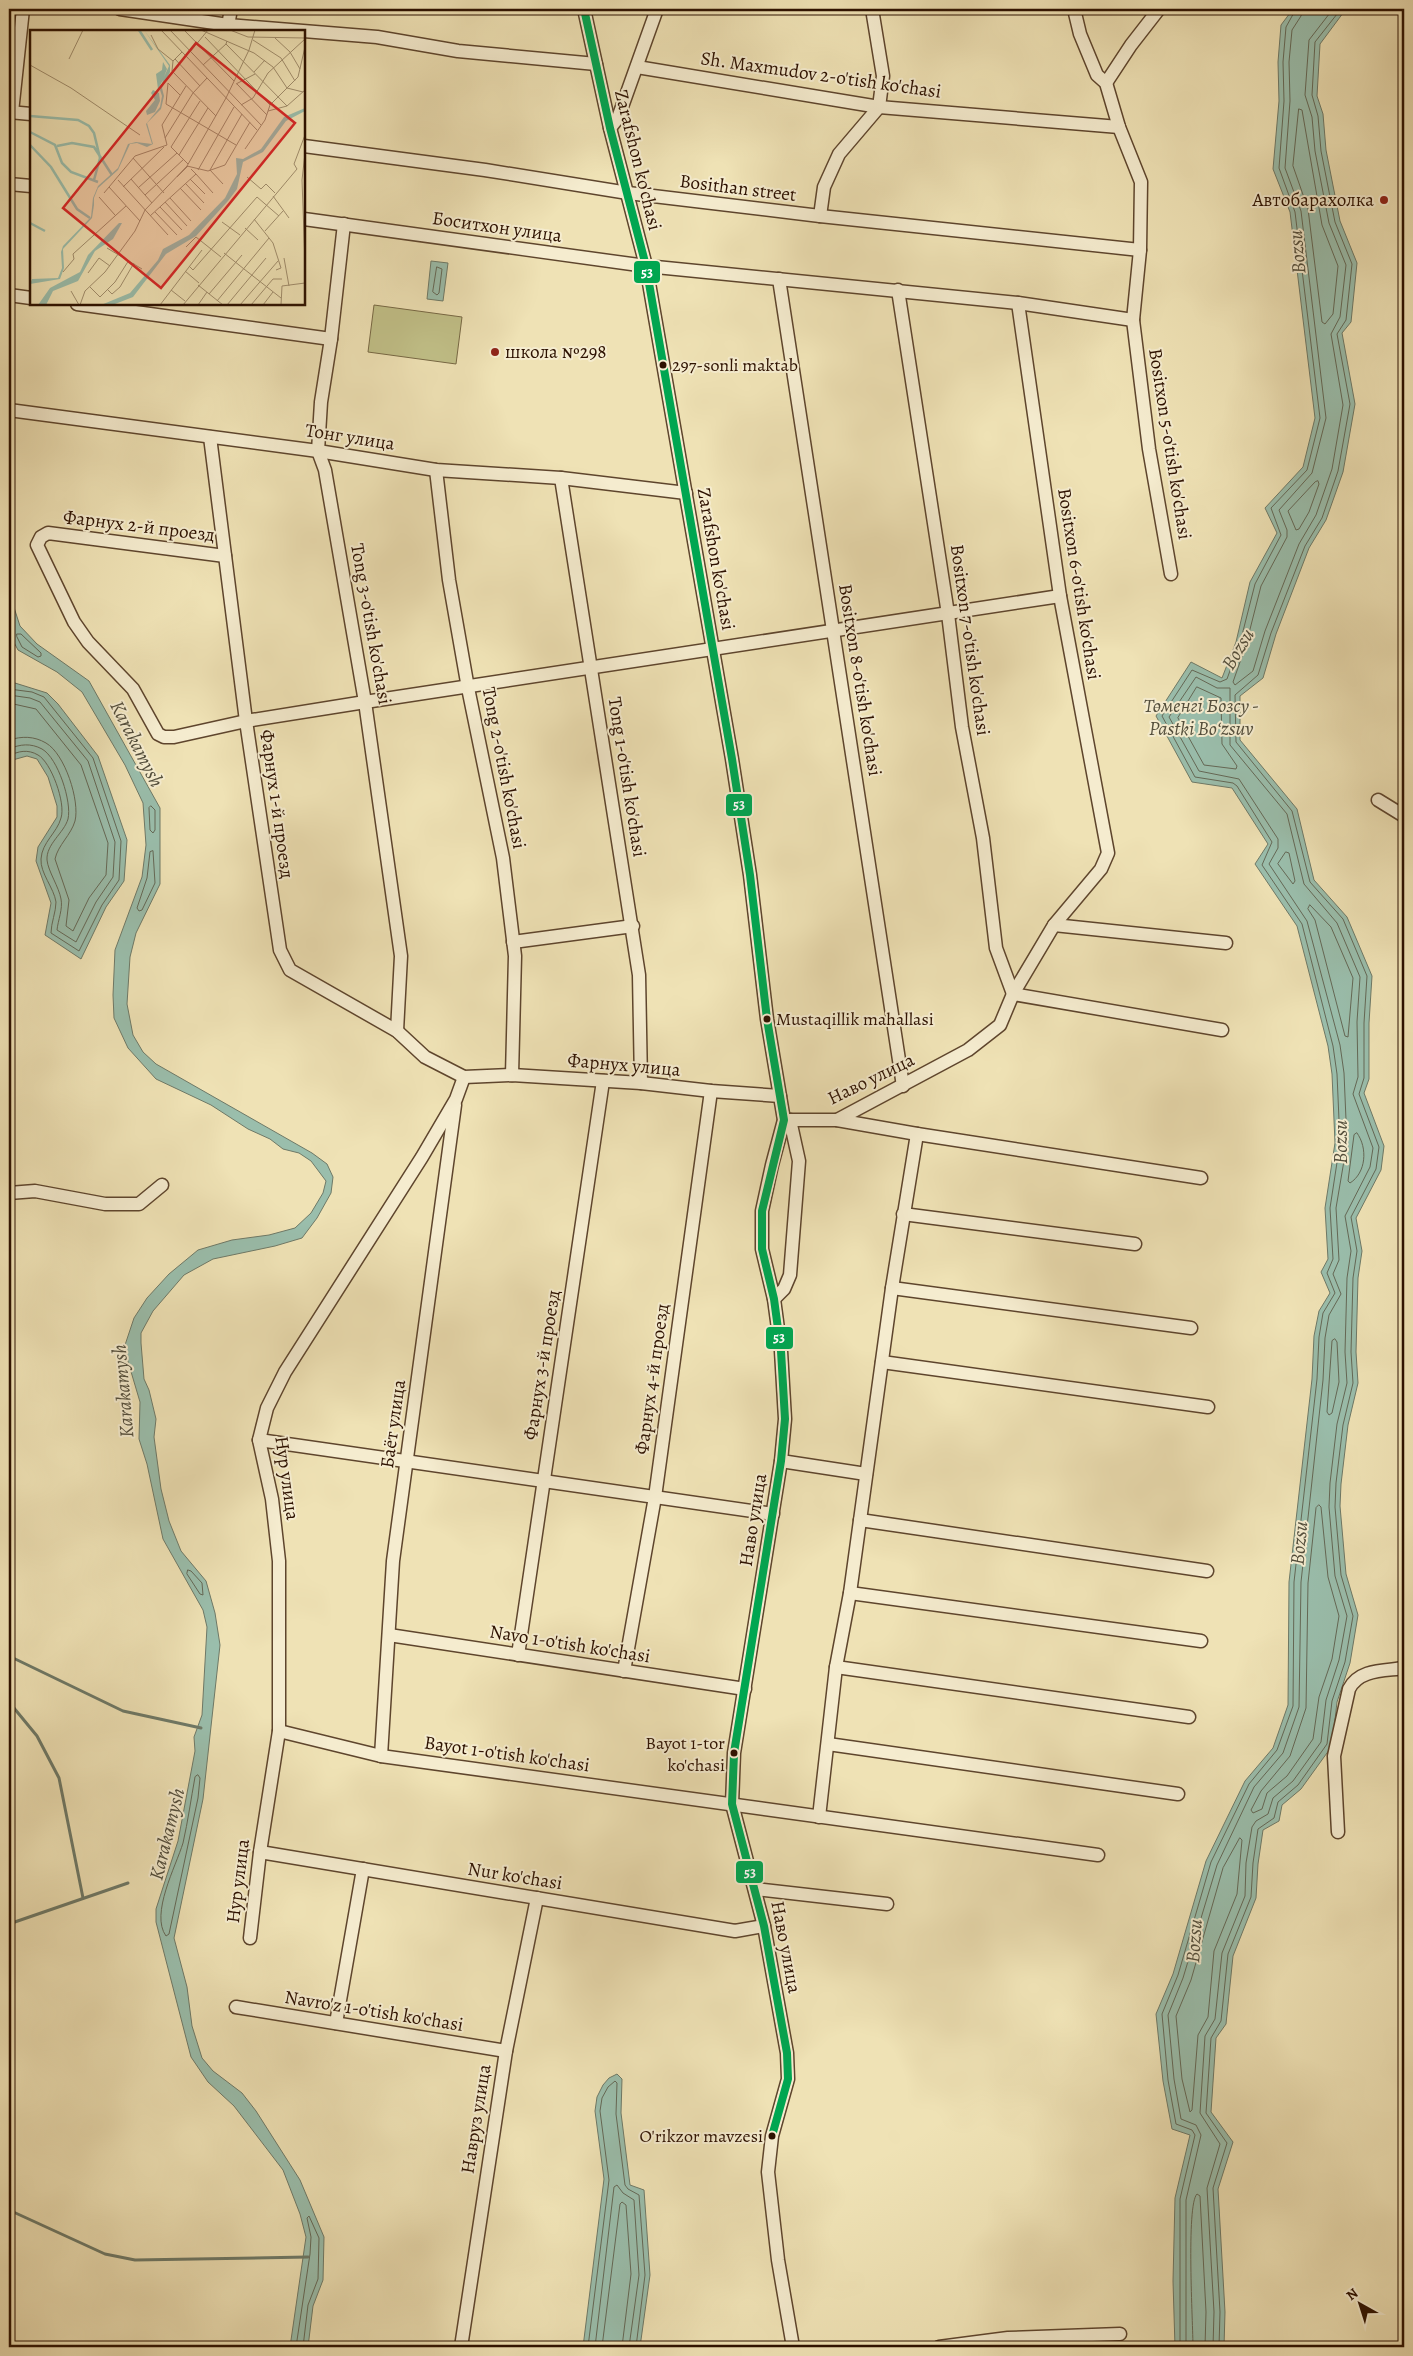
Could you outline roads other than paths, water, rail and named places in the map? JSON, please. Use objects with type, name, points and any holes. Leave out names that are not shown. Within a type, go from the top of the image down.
[{"type":"street","points":[[23,9],[11,112],[30,114]]},
{"type":"street","points":[[120,9],[228,28],[261,30]]},
{"type":"street","points":[[228,28],[230,9]]},
{"type":"street","name":"Zarafshon ko'chasi","points":[[584,9],[610,128],[646,266],[750,875],[767,1019],[780,1096],[799,1161],[790,1275],[784,1288],[774,1299]]},
{"type":"street","points":[[610,128],[618,118],[657,9]]},
{"type":"street","points":[[820,216],[824,187],[839,154],[879,107],[883,76],[872,9]]},
{"type":"street","points":[[646,266],[1018,303],[1133,320],[1140,250],[1141,182],[1119,126],[1106,83],[1097,75],[1070,9]]},
{"type":"street","points":[[1106,83],[1131,45],[1159,9]]},
{"type":"street","points":[[305,33],[377,37],[458,51],[596,64]]},
{"type":"street","name":"Sh. Maxmudov 2-o'tish ko'chasi","points":[[637,67],[879,107],[1119,126]]},
{"type":"street","name":"Bosithan street","points":[[305,146],[485,170],[628,193],[820,216],[1140,250]]},
{"type":"street","points":[[9,184],[30,186]]},
{"type":"street","points":[[305,219],[344,224]]},
{"type":"street","name":"Боситхон улица","points":[[344,224],[646,266]]},
{"type":"street","name":"Tong 3-o'tish ko'chasi","points":[[344,224],[331,339],[321,402],[318,450],[325,470],[365,702],[401,956],[397,1032]]},
{"type":"street","name":"Bositxon 8-o'tish ko'chasi","points":[[779,279],[903,1086]]},
{"type":"street","name":"Bositxon 7-o'tish ko'chasi","points":[[898,290],[948,614],[962,727],[983,838],[996,948],[1013,994]]},
{"type":"street","points":[[9,296],[30,298]]},
{"type":"street","name":"Bositxon 6-o'tish ko'chasi","points":[[1018,303],[1060,596],[1108,854],[1101,869]]},
{"type":"street","points":[[83,305],[331,339]]},
{"type":"street","name":"Bositxon 5-o'tish ko'chasi","points":[[1133,320],[1149,448],[1171,574]]},
{"type":"street","name":"Тонг улица","points":[[9,410],[318,450],[436,470],[561,478],[686,493]]},
{"type":"street","name":"Фарнух 1-й проезд","points":[[210,437],[246,721],[280,950],[290,970],[397,1032],[425,1057],[464,1076]]},
{"type":"street","name":"Tong 2-o'tish ko'chasi","points":[[436,470],[449,580],[468,688],[503,858],[514,956],[512,1075]]},
{"type":"street","name":"Tong 1-o'tish ko'chasi","points":[[561,478],[590,668],[633,926],[639,975],[641,1083]]},
{"type":"street","name":"Фарнух 2-й проезд","points":[[225,556],[48,533],[41,537],[38,545],[74,622],[88,642],[133,689],[158,734],[174,738],[246,721]]},
{"type":"street","points":[[246,721],[1060,596]]},
{"type":"street","points":[[1378,800],[1404,816]]},
{"type":"street","name":"Наво улица","points":[[793,2347],[778,2260],[768,2172],[772,2136],[788,2079],[787,2053],[764,1926],[732,1804],[734,1753],[781,1461],[784,1409],[781,1351],[774,1299],[762,1249],[762,1211],[772,1165],[787,1120],[837,1120],[968,1050],[1000,1025],[1013,994],[1054,925],[1101,869]]},
{"type":"street","points":[[1054,925],[1226,943]]},
{"type":"street","points":[[513,942],[633,926]]},
{"type":"street","points":[[1013,994],[1222,1030]]},
{"type":"street","name":"Фарнух улица","points":[[464,1076],[512,1075],[641,1083],[780,1096]]},
{"type":"street","name":"Нур улица","points":[[250,1938],[260,1852],[279,1731],[279,1561],[272,1500],[259,1440],[267,1408],[285,1372],[422,1157],[456,1099],[464,1076]]},
{"type":"street","name":"Фарнух 3-й проезд","points":[[518,1655],[603,1081]]},
{"type":"street","name":"Фарнух 4-й проезд","points":[[624,1672],[655,1497],[711,1091]]},
{"type":"street","name":"Баёт улица","points":[[381,1756],[393,1561],[456,1099]]},
{"type":"street","points":[[837,1120],[1201,1178]]},
{"type":"street","points":[[818,1817],[836,1667],[850,1593],[892,1288],[917,1134]]},
{"type":"street","points":[[9,1193],[35,1191],[106,1204],[139,1204],[162,1185]]},
{"type":"street","points":[[903,1214],[1135,1244]]},
{"type":"street","points":[[892,1288],[1191,1328]]},
{"type":"street","points":[[882,1362],[1208,1407]]},
{"type":"street","points":[[259,1440],[773,1514]]},
{"type":"street","points":[[781,1461],[866,1474]]},
{"type":"street","points":[[860,1520],[1206,1571]]},
{"type":"street","points":[[850,1593],[1201,1642]]},
{"type":"street","name":"Navo 1-o'tish ko'chasi","points":[[389,1635],[745,1689]]},
{"type":"street","points":[[836,1667],[1189,1717]]},
{"type":"street","points":[[1338,1832],[1334,1756],[1349,1689],[1354,1680],[1361,1675],[1404,1668]]},
{"type":"street","name":"Bayot 1-o'tish ko'chasi","points":[[279,1731],[381,1756],[1098,1855]]},
{"type":"street","points":[[828,1744],[1178,1794]]},
{"type":"street","name":"Nur ko'chasi","points":[[260,1852],[735,1931],[764,1926]]},
{"type":"street","points":[[336,2023],[363,1870]]},
{"type":"street","points":[[755,1889],[887,1904]]},
{"type":"street","name":"Навруз улица","points":[[461,2347],[506,2051],[537,1898]]},
{"type":"street","name":"Navro'z 1-o'tish ko'chasi","points":[[236,2007],[506,2051]]},
{"type":"street","points":[[939,2347],[1120,2334]]},
{"type":"water","name":"Төменгі Бозсу - Pastki Boʻzsuv","points":[[1293,9],[1346,9],[1320,44],[1317,96],[1323,114],[1326,150],[1340,221],[1357,263],[1351,322],[1342,333],[1355,404],[1343,472],[1326,520],[1309,548],[1276,634],[1263,678],[1240,696],[1240,740],[1297,809],[1314,880],[1347,917],[1372,976],[1369,1023],[1369,1079],[1364,1093],[1384,1146],[1381,1170],[1356,1218],[1362,1251],[1358,1278],[1356,1352],[1358,1383],[1348,1425],[1340,1506],[1346,1574],[1358,1615],[1350,1663],[1337,1702],[1332,1746],[1301,1789],[1282,1805],[1279,1821],[1263,1830],[1256,1898],[1233,1956],[1226,2024],[1216,2038],[1211,2112],[1233,2142],[1218,2189],[1225,2312],[1224,2347],[1175,2347],[1173,2281],[1175,2198],[1190,2135],[1172,2129],[1163,2081],[1156,2014],[1173,1974],[1206,1861],[1245,1781],[1273,1748],[1288,1705],[1289,1582],[1312,1379],[1314,1336],[1319,1311],[1330,1293],[1321,1272],[1328,1259],[1325,1208],[1335,1143],[1332,1074],[1328,1046],[1297,926],[1255,864],[1268,844],[1232,788],[1192,782],[1156,716],[1191,662],[1222,678],[1236,642],[1250,582],[1277,533],[1265,508],[1303,467],[1315,418],[1290,212],[1273,169],[1279,101],[1278,62],[1281,25]]},
{"type":"water","points":[[431,261],[448,263],[443,301],[427,299]]},
{"type":"water","points":[[9,592],[20,626],[37,644],[89,681],[160,808],[160,884],[136,933],[130,957],[127,1004],[133,1035],[143,1052],[156,1064],[312,1153],[327,1164],[333,1177],[331,1193],[317,1218],[302,1238],[275,1246],[213,1259],[184,1275],[153,1311],[141,1333],[144,1379],[149,1390],[156,1419],[154,1437],[161,1489],[169,1521],[181,1551],[206,1581],[215,1613],[220,1645],[203,1799],[174,1938],[187,1987],[192,2026],[202,2058],[213,2071],[242,2093],[256,2111],[300,2180],[324,2237],[323,2280],[313,2306],[308,2347],[290,2347],[306,2237],[300,2214],[283,2170],[234,2106],[208,2082],[191,2057],[156,1922],[156,1909],[178,1841],[195,1751],[194,1737],[202,1715],[207,1627],[203,1610],[163,1539],[147,1464],[139,1439],[140,1402],[124,1348],[134,1318],[147,1298],[169,1274],[198,1250],[232,1240],[269,1235],[295,1228],[311,1213],[323,1193],[326,1181],[311,1161],[299,1153],[283,1149],[270,1139],[248,1129],[211,1105],[156,1079],[128,1048],[114,1018],[115,950],[142,877],[146,845],[143,803],[125,765],[82,692],[57,672],[18,650],[9,633]]},
{"type":"water","points":[[15,683],[47,693],[58,704],[98,756],[127,840],[124,881],[106,907],[81,959],[45,935],[51,903],[36,861],[38,847],[57,817],[57,806],[48,777],[37,759],[27,756],[9,761],[9,684]]},
{"type":"water","points":[[617,2074],[622,2079],[621,2113],[630,2185],[644,2190],[650,2275],[640,2347],[583,2347],[604,2179],[595,2111],[597,2097],[603,2085],[609,2078]]},
{"type":"waterway","points":[[9,1656],[123,1711],[201,1728]]},
{"type":"waterway","points":[[9,1702],[37,1736],[59,1778],[83,1898]]},
{"type":"waterway","points":[[9,1924],[128,1883]]},
{"type":"waterway","points":[[9,2210],[105,2254],[135,2260],[308,2257]]},
{"type":"place","name":"Автобарахолка","points":[[1384,200]]},
{"type":"place","name":"школа №298","points":[[495,352]]},
{"type":"place","name":"297-sonli maktab","points":[[663,365]]},
{"type":"place","name":"Mustaqillik mahallasi","points":[[767,1019]]},
{"type":"place","name":"Bayot 1-tor ko'chasi","points":[[734,1753]]},
{"type":"place","name":"O'rikzor mavzesi","points":[[772,2136]]},
{"type":"water label","name":"Bozsu","points":[[1297,252]]},
{"type":"water label","name":"Bozsu","points":[[1238,649]]},
{"type":"water label","name":"Karakamysh","points":[[137,744]]},
{"type":"water label","name":"Bozsu","points":[[1340,1142]]},
{"type":"water label","name":"Karakamysh","points":[[123,1391]]},
{"type":"water label","name":"Bozsu","points":[[1299,1543]]},
{"type":"water label","name":"Karakamysh","points":[[167,1834]]},
{"type":"water label","name":"Bozsu","points":[[1194,1941]]}]
